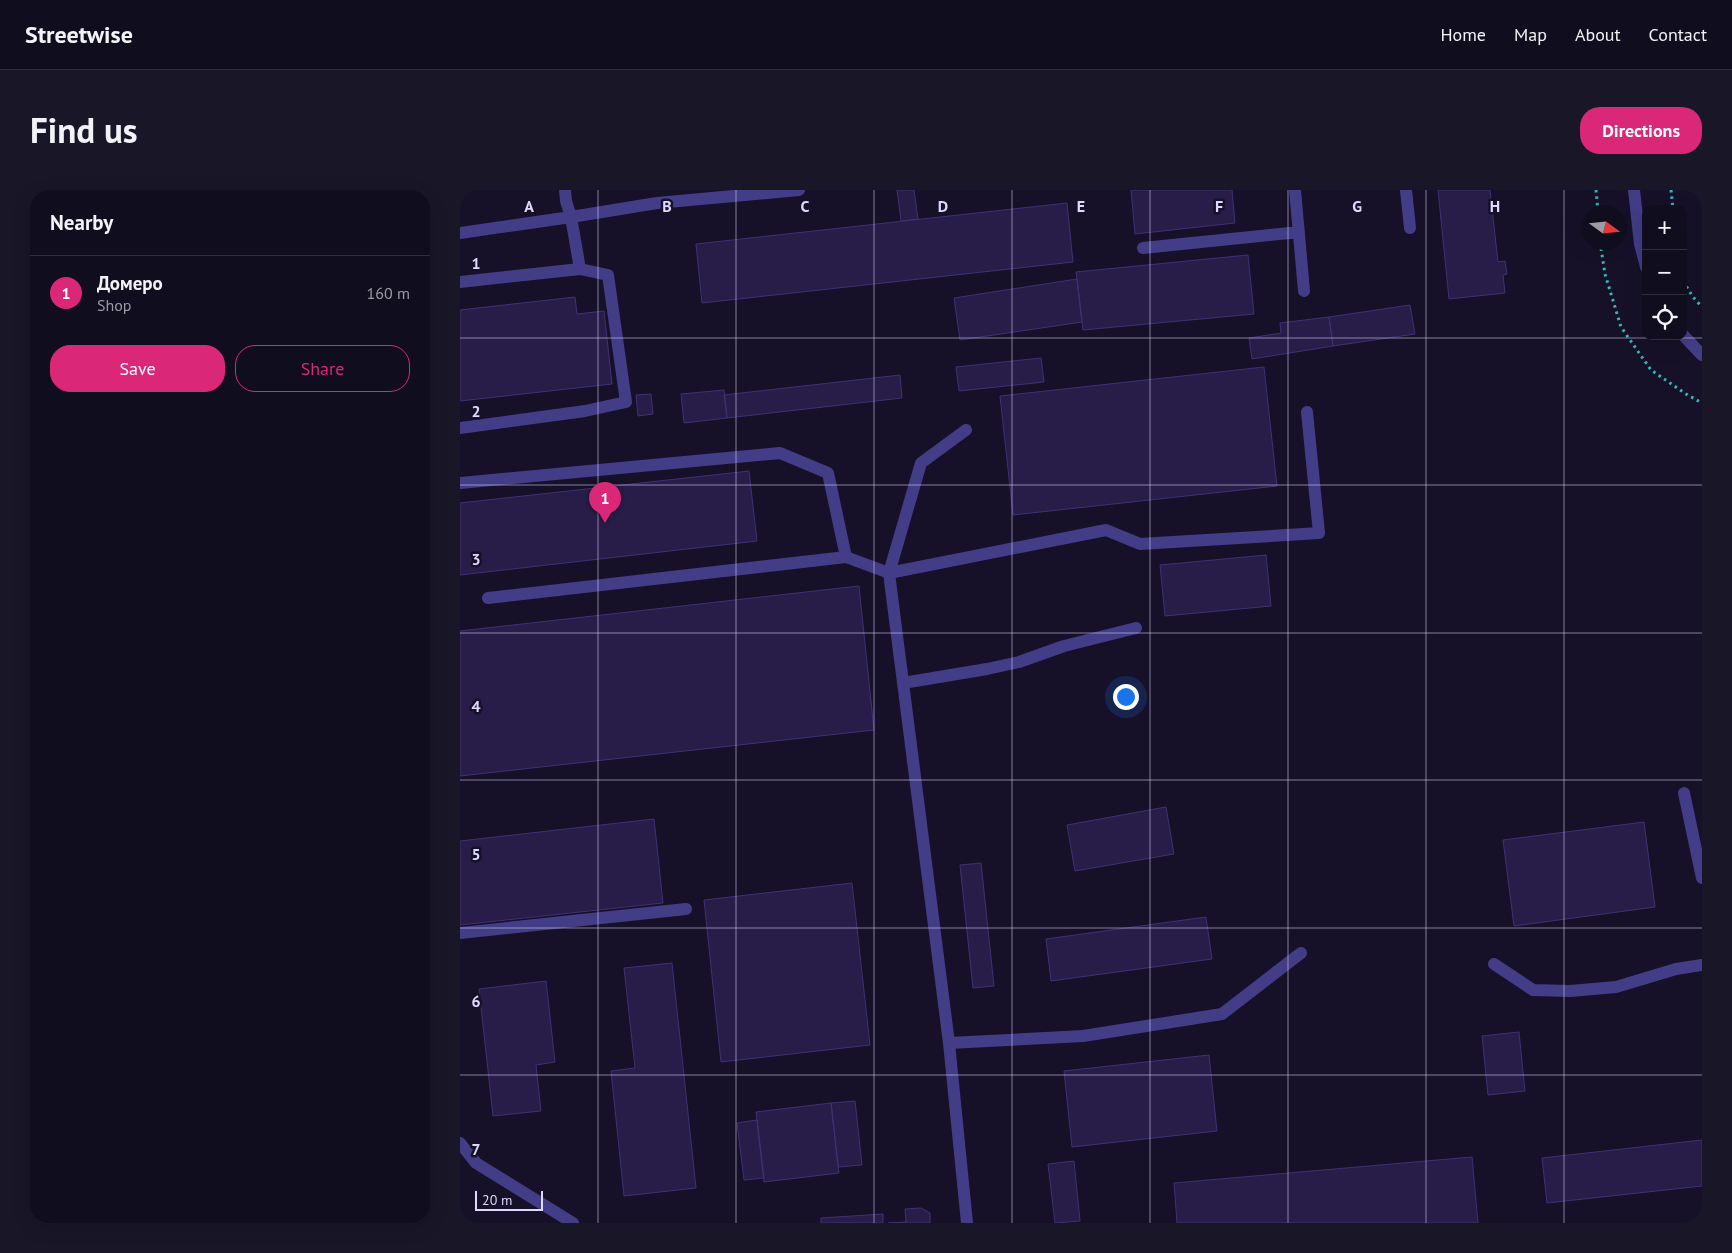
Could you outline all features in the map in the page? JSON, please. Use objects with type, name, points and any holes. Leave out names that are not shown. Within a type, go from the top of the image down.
[{"type":"street","points":[[564,190],[571,217],[580,269]]},
{"type":"street","points":[[460,233],[657,203],[799,190]]},
{"type":"street","points":[[1295,190],[1304,291]]},
{"type":"street","points":[[1406,190],[1410,228]]},
{"type":"street","points":[[1634,190],[1642,252]]},
{"type":"street","points":[[1143,248],[1298,232]]},
{"type":"street","points":[[460,282],[580,269],[608,275],[626,402],[585,411],[460,428]]},
{"type":"street","points":[[1687,339],[1702,355]]},
{"type":"street","points":[[488,598],[846,557],[888,573],[1106,530],[1140,544],[1319,533],[1307,412]]},
{"type":"street","points":[[966,430],[921,463],[888,573],[949,1043],[967,1223]]},
{"type":"street","points":[[460,483],[780,453],[828,473],[846,557]]},
{"type":"street","points":[[903,683],[1019,662],[1064,646],[1136,628]]},
{"type":"street","points":[[1684,793],[1702,878]]},
{"type":"street","points":[[460,933],[686,909]]},
{"type":"street","points":[[949,1043],[1083,1036],[1222,1014],[1300,954]]},
{"type":"street","points":[[1494,964],[1533,990],[1570,992],[1616,987],[1676,970],[1702,965]]},
{"type":"street","points":[[460,1143],[476,1163],[574,1223]]},
{"type":"path","points":[[1596,190],[1597,205]]},
{"type":"path","points":[[1671,190],[1673,205]]},
{"type":"path","points":[[1601,250],[1605,274],[1621,327],[1651,370],[1702,403]]},
{"type":"path","points":[[1687,287],[1702,308]]},
{"type":"building","points":[[897,190],[914,190],[918,219],[901,221]]},
{"type":"building","points":[[1131,190],[1232,190],[1235,223],[1135,234]]},
{"type":"building","points":[[1438,190],[1490,190],[1498,262],[1505,261],[1507,274],[1503,275],[1505,293],[1449,299]]},
{"type":"building","points":[[1067,203],[1073,262],[702,303],[696,244]]},
{"type":"building","points":[[1248,255],[1254,314],[1083,330],[1076,272]]},
{"type":"building","points":[[1077,279],[1082,322],[960,340],[954,298]]},
{"type":"building","points":[[575,297],[577,314],[604,311],[612,384],[460,401],[460,310]]},
{"type":"building","points":[[1410,305],[1415,334],[1333,346],[1329,317]]},
{"type":"building","points":[[1329,317],[1333,346],[1252,359],[1249,338],[1281,333],[1280,323]]},
{"type":"building","points":[[1041,358],[1044,382],[959,391],[956,367]]},
{"type":"building","points":[[1264,367],[1277,486],[1013,515],[1000,396]]},
{"type":"building","points":[[900,375],[902,398],[727,418],[724,395]]},
{"type":"building","points":[[724,390],[727,418],[684,423],[681,394]]},
{"type":"building","points":[[651,394],[653,414],[638,416],[636,395]]},
{"type":"building","points":[[749,471],[757,541],[460,575],[460,503]]},
{"type":"building","points":[[1266,555],[1271,606],[1165,616],[1160,565]]},
{"type":"building","points":[[859,586],[874,730],[460,776],[460,631]]},
{"type":"building","points":[[1166,807],[1174,854],[1075,871],[1067,825]]},
{"type":"building","points":[[654,819],[663,903],[460,925],[460,841]]},
{"type":"building","points":[[1644,822],[1655,907],[1514,926],[1503,840]]},
{"type":"building","points":[[981,863],[994,986],[973,988],[960,865]]},
{"type":"building","points":[[852,883],[870,1045],[721,1062],[704,900]]},
{"type":"building","points":[[1206,917],[1212,959],[1051,981],[1046,939]]},
{"type":"building","points":[[672,963],[696,1188],[624,1196],[611,1071],[635,1068],[624,968]]},
{"type":"building","points":[[546,981],[555,1062],[536,1065],[541,1111],[493,1116],[479,989]]},
{"type":"building","points":[[1519,1032],[1525,1091],[1488,1095],[1482,1036]]},
{"type":"building","points":[[1209,1055],[1217,1131],[1072,1147],[1064,1071]]},
{"type":"building","points":[[855,1101],[862,1165],[838,1167],[831,1103]]},
{"type":"building","points":[[831,1103],[839,1173],[764,1182],[756,1112]]},
{"type":"building","points":[[757,1120],[764,1178],[744,1180],[737,1123]]},
{"type":"building","points":[[1702,1140],[1702,1186],[1547,1203],[1542,1158]]},
{"type":"building","points":[[1472,1157],[1478,1223],[1177,1223],[1174,1183]]},
{"type":"building","points":[[1074,1161],[1080,1221],[1055,1223],[1048,1164]]},
{"type":"building","points":[[921,1208],[930,1213],[930,1223],[888,1223],[906,1222],[905,1209]]},
{"type":"building","points":[[883,1214],[883,1223],[821,1223],[821,1218]]},
{"type":"place","name":"Домеро","points":[[605,523]]}]
